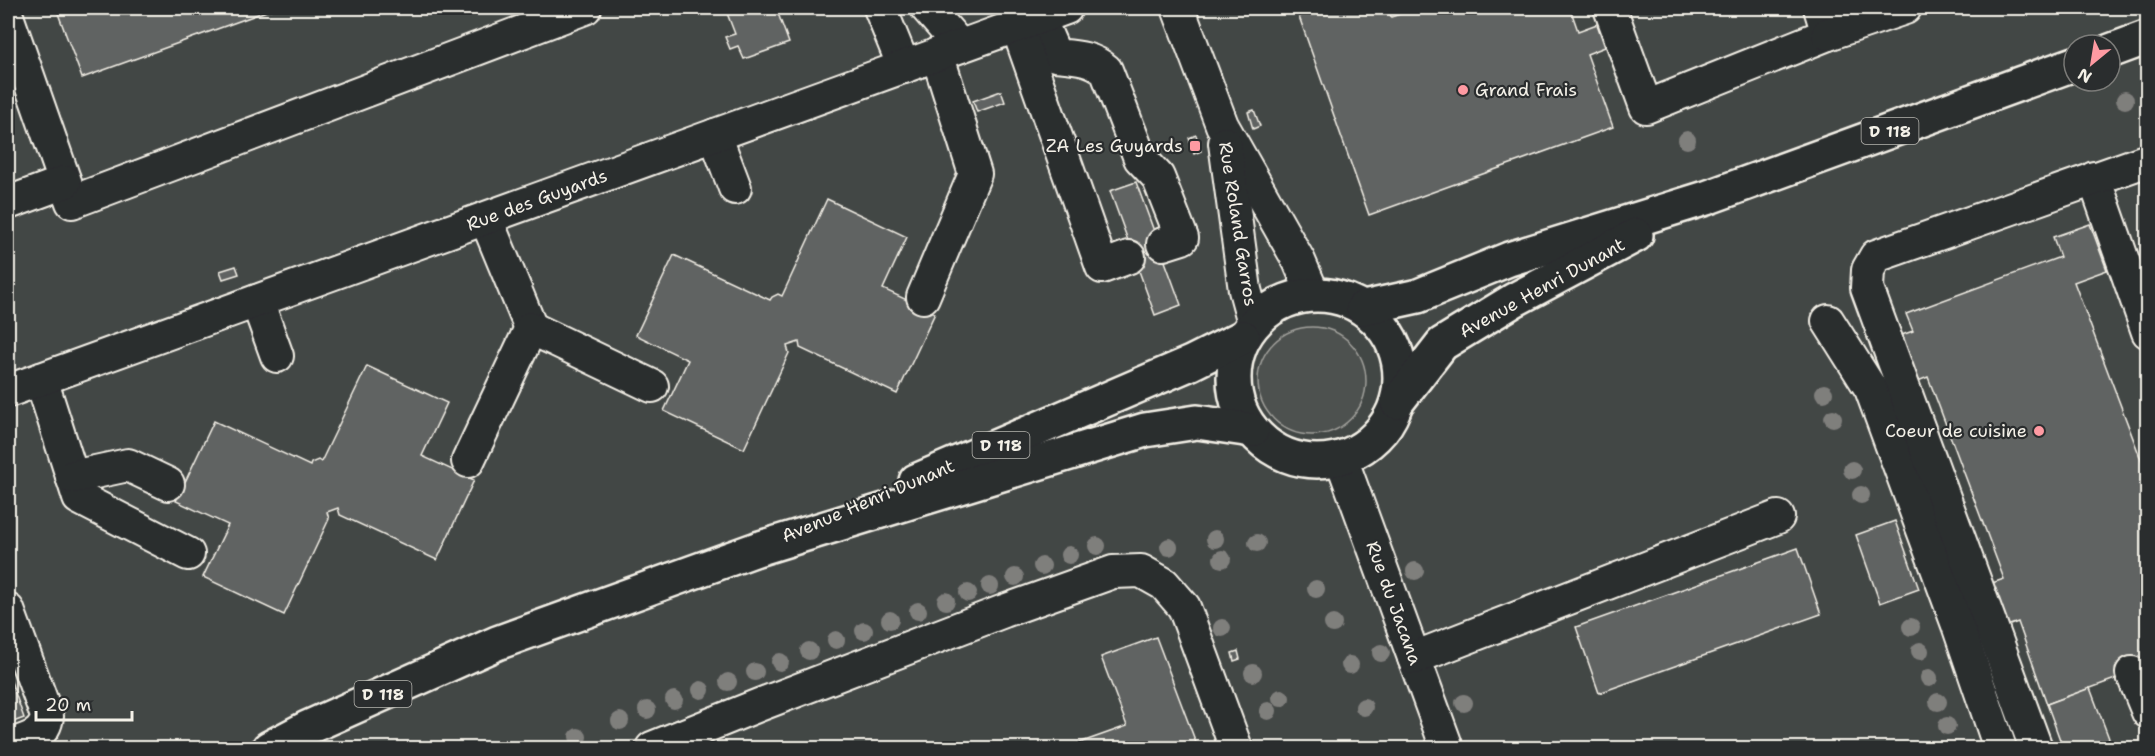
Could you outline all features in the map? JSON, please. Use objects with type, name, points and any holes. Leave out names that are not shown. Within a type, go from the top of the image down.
[{"type":"main road","points":[[2122,47],[2148,37]]},
{"type":"main road","name":"Avenue Henri Dunant","points":[[1363,308],[1418,296],[1509,259],[1706,198],[2062,68]]},
{"type":"main road","name":"Avenue Henri Dunant","points":[[1397,402],[1442,344],[1514,300],[1706,198]]},
{"type":"main road","points":[[1313,294],[1339,297],[1363,308],[1386,331],[1396,352],[1400,376],[1397,402],[1382,430],[1364,447],[1341,458],[1311,461],[1285,455],[1269,446],[1252,430],[1239,409],[1234,385],[1235,360],[1249,330],[1270,308],[1291,298],[1313,294]]},
{"type":"main road","name":"Avenue Henri Dunant","points":[[757,549],[1191,363],[1249,330]]},
{"type":"main road","name":"Avenue Henri Dunant","points":[[269,748],[307,728],[497,643],[757,549],[1145,430],[1197,422],[1252,430]]},
{"type":"street","points":[[8,19],[72,202],[585,8]]},
{"type":"street","points":[[880,8],[904,67]]},
{"type":"street","points":[[923,297],[975,174],[948,50],[927,8]]},
{"type":"street","name":"Rue Roland Garros","points":[[1178,8],[1222,124],[1299,261],[1313,294]]},
{"type":"street","points":[[1610,8],[1646,107],[1824,21],[1905,8]]},
{"type":"street","points":[[1040,17],[1055,56],[1083,57],[1096,62],[1106,70],[1140,158],[1158,177],[1182,238],[1163,244]]},
{"type":"street","points":[[1040,17],[1102,267],[1129,257]]},
{"type":"street","name":"Rue des Guyards","points":[[8,391],[1040,17]]},
{"type":"street","name":"Rue Roland Garros","points":[[1222,124],[1249,330]]},
{"type":"street","points":[[715,135],[735,188]]},
{"type":"street","points":[[2036,748],[1867,288],[1868,270],[1876,256],[2148,160]]},
{"type":"street","points":[[2094,178],[2148,332]]},
{"type":"street","points":[[8,203],[65,182]]},
{"type":"street","points":[[486,219],[531,328],[652,386]]},
{"type":"street","points":[[257,302],[277,356]]},
{"type":"street","points":[[1828,321],[1871,389],[1958,625],[2000,748]]},
{"type":"street","points":[[468,461],[531,328]]},
{"type":"street","points":[[41,379],[79,498],[188,554]]},
{"type":"street","name":"Rue du Jacana","points":[[1341,458],[1414,658],[1440,746]]},
{"type":"street","points":[[72,477],[128,465],[168,484]]},
{"type":"street","points":[[1414,658],[1778,516]]},
{"type":"street","points":[[652,748],[1004,611],[1113,572],[1141,571],[1164,584],[1184,607],[1236,748]]},
{"type":"street","points":[[8,610],[47,716],[46,724],[38,735],[8,746]]},
{"type":"street","points":[[2132,673],[2148,712]]},
{"type":"shaded area","points":[[8,8],[2147,8],[2147,748],[8,748]]},
{"type":"shaded area","points":[[1312,327],[1333,331],[1351,342],[1362,360],[1366,381],[1362,402],[1351,420],[1333,431],[1312,435],[1291,431],[1273,420],[1262,402],[1258,381],[1262,360],[1273,342],[1291,331]]},
{"type":"building","points":[[56,8],[275,8],[82,78]]},
{"type":"building","points":[[725,8],[776,8],[789,43],[744,59],[738,46],[730,49],[725,37],[735,34]]},
{"type":"building","name":"Grand Frais","points":[[1296,8],[1389,8],[1391,17],[1418,8],[1570,8],[1578,31],[1597,24],[1605,47],[1587,54],[1613,127],[1369,215]]},
{"type":"building","points":[[1001,91],[1005,102],[977,112],[973,101]]},
{"type":"building","points":[[1254,110],[1260,126],[1253,129],[1248,112]]},
{"type":"building","points":[[1196,135],[1201,151],[1194,154],[1189,138]]},
{"type":"building","points":[[1136,182],[1181,305],[1155,315],[1110,191]]},
{"type":"building","points":[[827,199],[907,237],[883,289],[935,313],[897,394],[800,348],[799,342],[787,346],[789,353],[744,449],[664,411],[688,360],[636,335],[674,255],[770,300],[778,294],[782,296]]},
{"type":"building","name":"Coeur de cuisine","points":[[2090,224],[2107,270],[2074,282],[2148,478],[2148,667],[2047,704],[2018,622],[2002,628],[1986,585],[2004,579],[1928,377],[1913,383],[1896,337],[1913,331],[1906,314],[2060,257],[2053,237]]},
{"type":"building","points":[[236,266],[239,274],[223,279],[220,271]]},
{"type":"building","points":[[367,366],[447,403],[422,456],[474,480],[437,560],[340,515],[338,508],[327,512],[329,519],[284,615],[203,577],[228,525],[176,501],[214,421],[310,466],[318,460],[321,462]]},
{"type":"building","points":[[1895,521],[1919,589],[1880,603],[1856,535]]},
{"type":"building","points":[[1798,548],[1821,614],[1599,693],[1576,627]]},
{"type":"building","points":[[1156,637],[1198,748],[1065,748],[1127,726],[1101,657]]},
{"type":"building","points":[[1238,651],[1240,659],[1234,661],[1232,653]]},
{"type":"building","points":[[8,673],[24,718],[8,724]]},
{"type":"building","points":[[2090,688],[2110,741],[2091,748],[2063,748],[2047,704]]},
{"type":"place","name":"Grand Frais","points":[[1463,90]]},
{"type":"place","name":"ZA Les Guyards","points":[[1195,146]]},
{"type":"place","name":"Coeur de cuisine","points":[[2039,431]]}]
